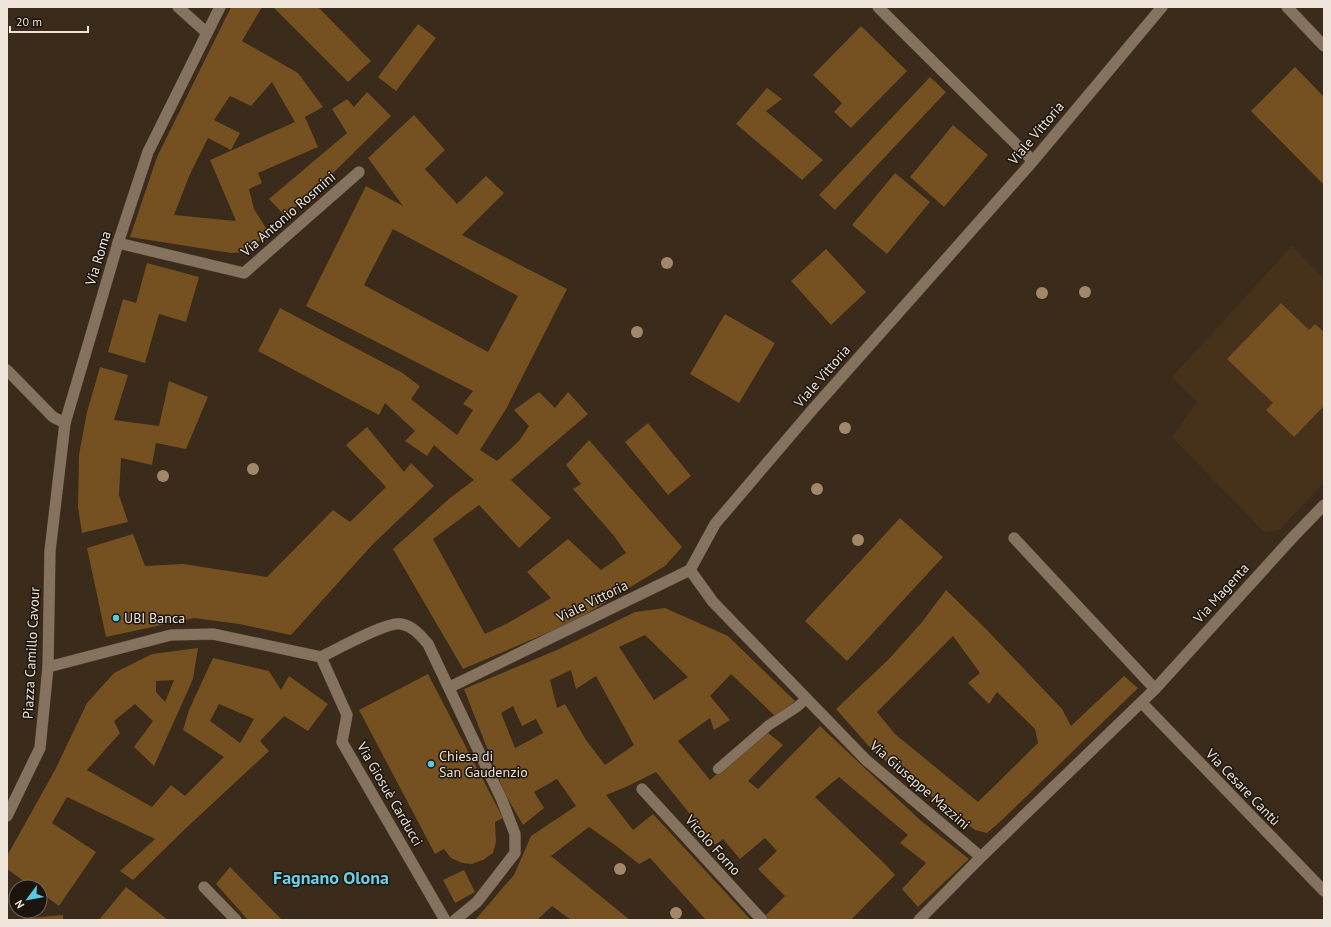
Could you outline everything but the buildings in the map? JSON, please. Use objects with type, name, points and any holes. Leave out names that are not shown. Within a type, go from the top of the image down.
[{"type":"street","points":[[178,7],[208,33]]},
{"type":"street","name":"Via Roma","points":[[52,532],[65,423],[118,243],[148,152],[220,7]]},
{"type":"street","points":[[878,7],[1032,161]]},
{"type":"street","name":"Viale Vittoria","points":[[450,687],[690,570],[715,524],[813,409],[1032,161],[1162,7]]},
{"type":"street","points":[[1287,7],[1324,46]]},
{"type":"street","name":"Via Antonio Rosmini","points":[[118,243],[244,273],[359,172]]},
{"type":"street","points":[[7,370],[53,418],[65,423]]},
{"type":"street","name":"Via Magenta","points":[[1142,703],[1324,505]]},
{"type":"street","name":"Piazza Camillo Cavour","points":[[7,816],[40,748],[48,667],[49,573],[52,532]]},
{"type":"street","points":[[1014,538],[1155,689]]},
{"type":"street","name":"Via Giuseppe Mazzini","points":[[690,570],[713,602],[866,760],[981,857]]},
{"type":"street","points":[[48,667],[171,635],[213,634],[321,657],[382,628],[400,623],[415,629],[428,644],[450,687],[502,800],[515,834],[515,853],[477,902],[455,920]]},
{"type":"street","name":"Via Giosuè Carducci","points":[[321,657],[347,715],[342,742],[445,920]]},
{"type":"street","points":[[919,920],[981,857],[1142,703]]},
{"type":"street","name":"Via Cesare Cantù","points":[[1142,703],[1324,891]]},
{"type":"street","name":"Vicolo Forno","points":[[642,790],[762,920]]},
{"type":"street","points":[[204,887],[236,920]]},
{"type":"lane","points":[[718,769],[769,725],[797,707],[806,699]]},
{"type":"shaded area","points":[[1292,246],[1324,278],[1324,483],[1279,530],[1264,532],[1172,437],[1197,402],[1172,377]]},
{"type":"place","name":"UBI Banca","points":[[116,618]]},
{"type":"place","name":"Chiesa di San Gaudenzio","points":[[431,764]]},
{"type":"district","name":"Fagnano Olona","points":[[331,878]]}]
